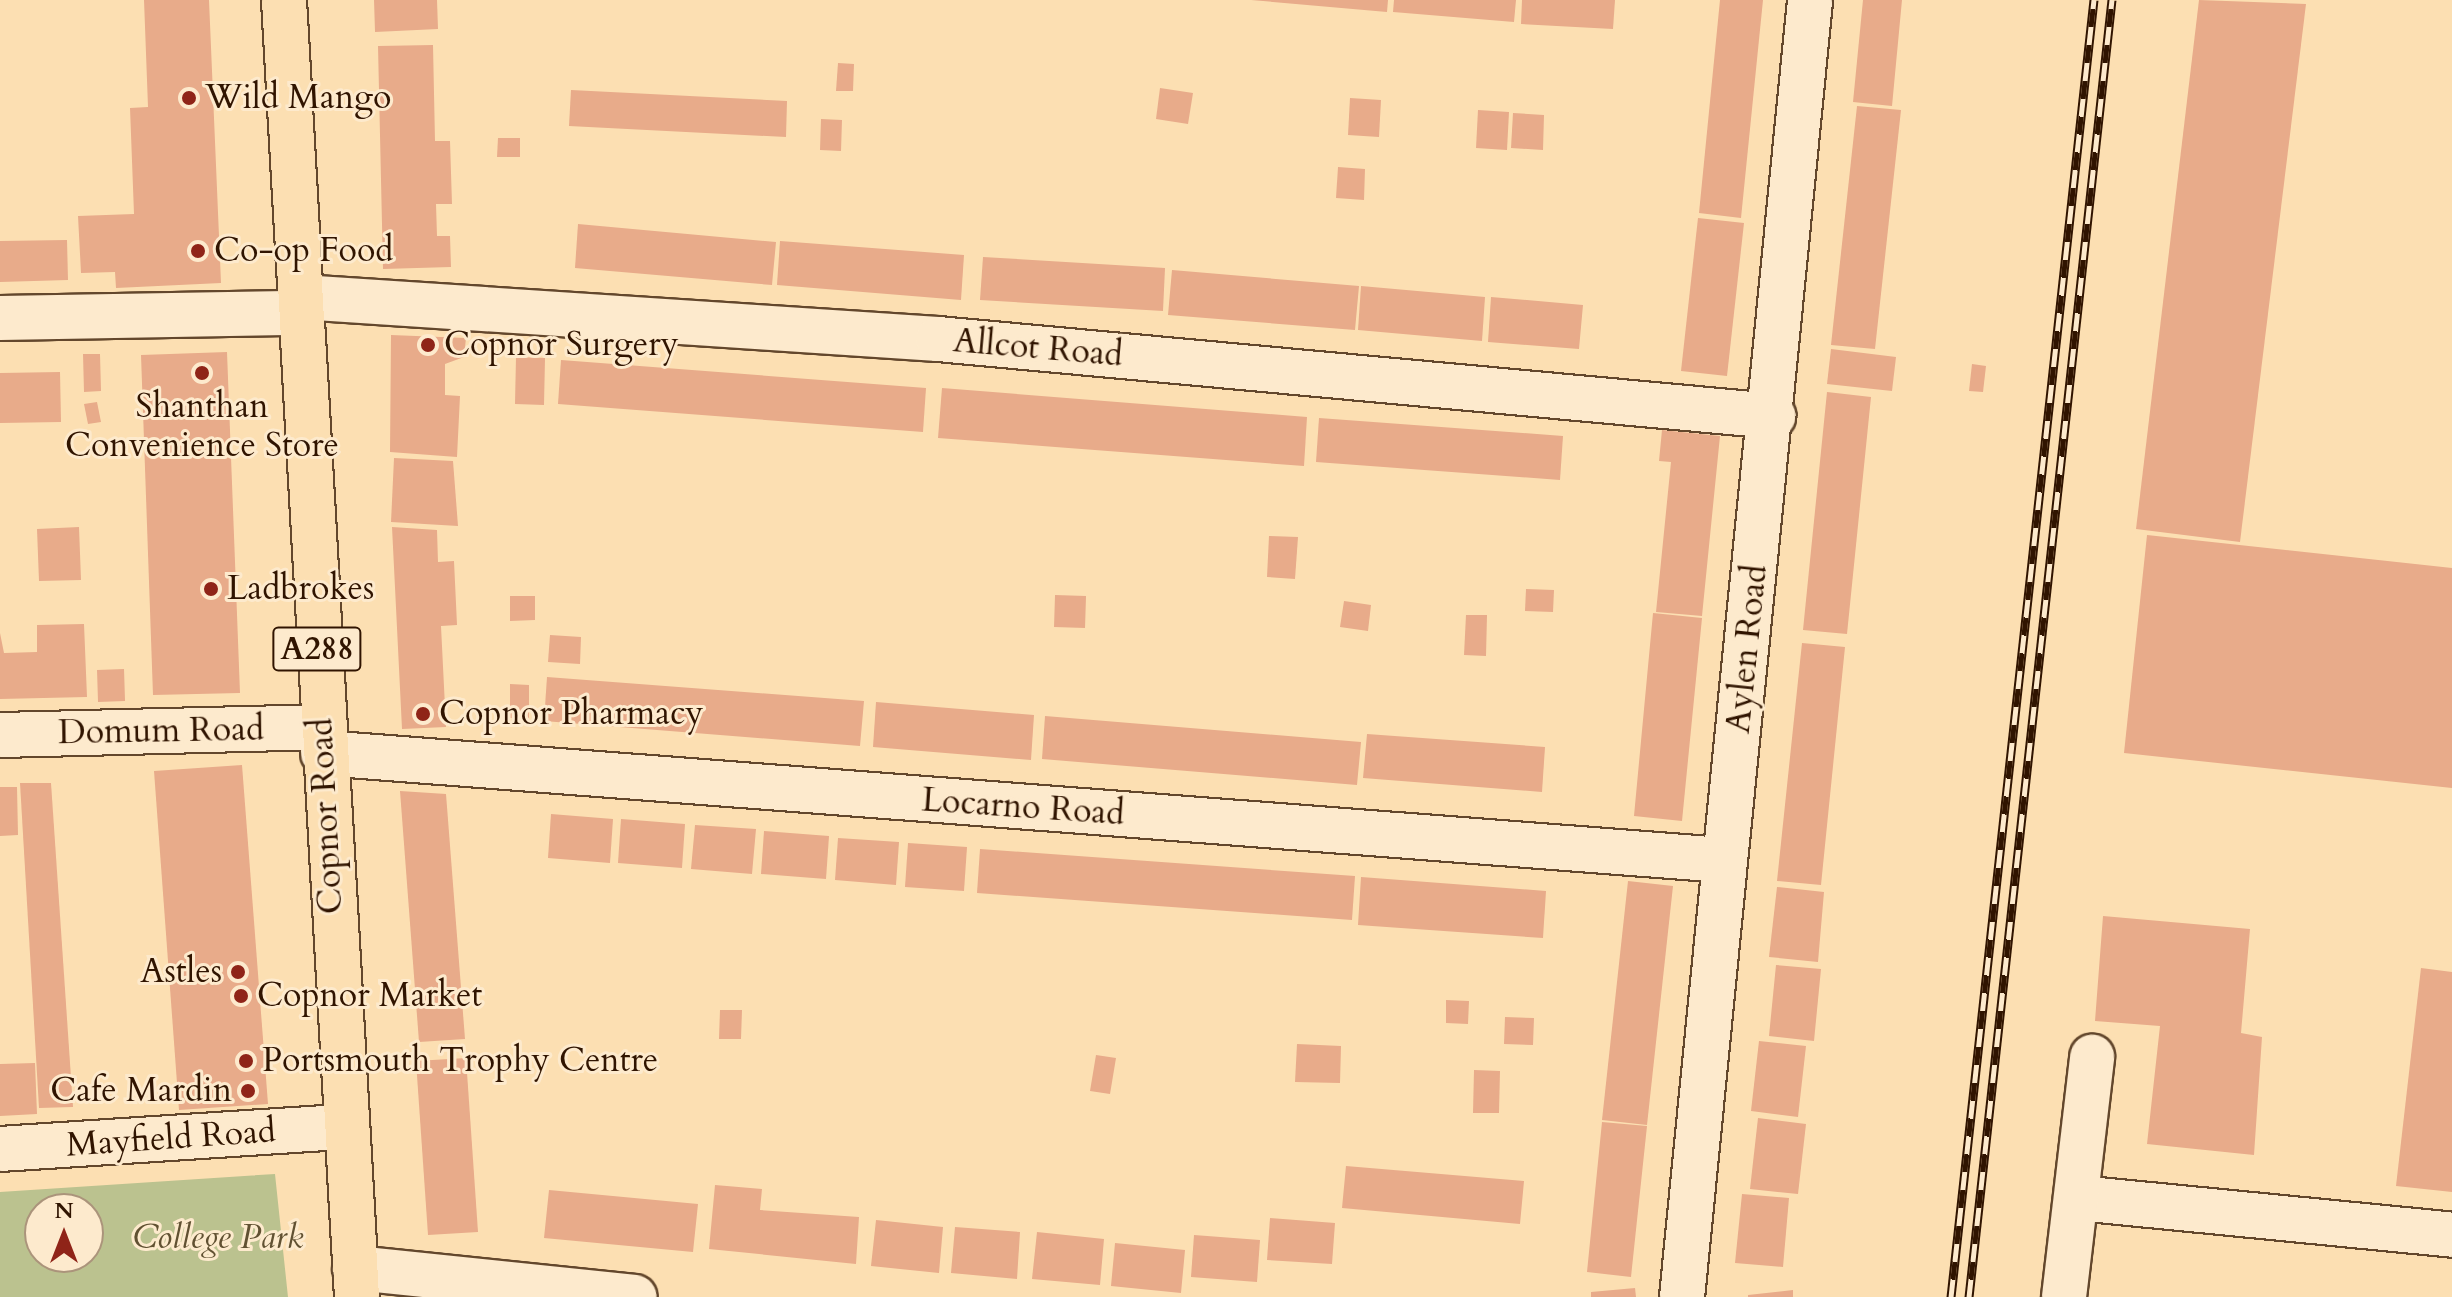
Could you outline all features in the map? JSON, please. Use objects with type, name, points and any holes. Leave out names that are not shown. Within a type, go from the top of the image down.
[{"type":"main road","name":"Copnor Road","points":[[284,0],[342,1127],[356,1283]]},
{"type":"street","name":"Aylen Road","points":[[1682,1297],[1724,860],[1773,416],[1810,0]]},
{"type":"street","name":"Allcot Road","points":[[0,318],[301,305],[907,336],[1773,416]]},
{"type":"street","name":"Domum Road","points":[[0,735],[322,740]]},
{"type":"street","name":"Locarno Road","points":[[322,740],[1724,860]]},
{"type":"street","points":[[2064,1297],[2078,1198],[2092,1057]]},
{"type":"street","name":"Mayfield Road","points":[[0,1149],[342,1127]]},
{"type":"street","points":[[2078,1198],[2452,1235]]},
{"type":"street","points":[[356,1283],[635,1297]]},
{"type":"green space","name":"College Park","points":[[275,1174],[288,1297],[0,1297],[0,1192]]},
{"type":"building","points":[[144,0],[209,0],[221,283],[116,288],[115,272],[81,273],[78,216],[134,214],[130,108],[148,107]]},
{"type":"building","points":[[374,0],[437,0],[438,29],[375,32]]},
{"type":"building","points":[[1251,0],[1388,0],[1387,12]]},
{"type":"building","points":[[1394,0],[1516,0],[1514,22],[1393,12]]},
{"type":"building","points":[[1522,0],[1615,0],[1613,29],[1521,24]]},
{"type":"building","points":[[1720,0],[1763,0],[1741,218],[1699,213]]},
{"type":"building","points":[[1863,0],[1902,0],[1892,106],[1853,102]]},
{"type":"building","points":[[2199,0],[2306,4],[2240,542],[2136,529]]},
{"type":"building","points":[[433,45],[435,141],[450,141],[452,204],[436,204],[437,236],[450,236],[451,267],[383,269],[378,46]]},
{"type":"building","points":[[838,63],[854,64],[853,91],[836,91]]},
{"type":"building","points":[[1160,88],[1193,93],[1188,124],[1156,119]]},
{"type":"building","points":[[571,90],[787,101],[786,137],[569,126]]},
{"type":"building","points":[[1350,98],[1381,100],[1379,137],[1348,135]]},
{"type":"building","points":[[1857,106],[1901,110],[1875,349],[1831,345]]},
{"type":"building","points":[[1478,110],[1509,112],[1507,150],[1476,148]]},
{"type":"building","points":[[1513,113],[1544,115],[1543,150],[1511,148]]},
{"type":"building","points":[[821,119],[842,120],[841,151],[820,150]]},
{"type":"building","points":[[498,138],[520,138],[520,157],[497,157]]},
{"type":"building","points":[[1338,167],[1365,169],[1364,200],[1336,198]]},
{"type":"building","points":[[1698,218],[1744,223],[1727,376],[1681,371]]},
{"type":"building","points":[[578,224],[776,242],[772,285],[575,268]]},
{"type":"building","points":[[67,240],[68,280],[0,282],[0,241]]},
{"type":"building","points":[[780,241],[964,255],[961,300],[777,285]]},
{"type":"building","points":[[983,257],[1165,268],[1163,311],[980,300]]},
{"type":"building","points":[[1172,270],[1359,286],[1355,330],[1168,315]]},
{"type":"building","points":[[1361,286],[1485,297],[1482,341],[1358,330]]},
{"type":"building","points":[[1491,297],[1583,305],[1579,349],[1488,342]]},
{"type":"building","points":[[391,335],[466,338],[464,357],[445,364],[445,395],[460,396],[457,457],[390,452]]},
{"type":"building","points":[[1831,349],[1896,357],[1892,391],[1827,384]]},
{"type":"building","points":[[227,352],[240,693],[153,695],[141,355]]},
{"type":"building","points":[[83,354],[100,354],[101,391],[84,392]]},
{"type":"building","points":[[516,357],[545,358],[544,405],[515,404]]},
{"type":"building","points":[[561,360],[926,388],[923,432],[558,404]]},
{"type":"building","points":[[1972,364],[1986,366],[1983,392],[1969,391]]},
{"type":"building","points":[[60,372],[61,422],[0,423],[0,373]]},
{"type":"building","points":[[942,388],[1307,417],[1304,466],[938,438]]},
{"type":"building","points":[[1827,392],[1871,397],[1847,634],[1803,630]]},
{"type":"building","points":[[97,402],[101,422],[88,424],[84,404]]},
{"type":"building","points":[[1319,418],[1563,436],[1560,480],[1316,462]]},
{"type":"building","points":[[1662,430],[1720,436],[1702,616],[1656,612],[1671,462],[1659,461]]},
{"type":"building","points":[[394,458],[453,461],[458,526],[391,522]]},
{"type":"building","points":[[79,527],[81,580],[39,581],[37,529]]},
{"type":"building","points":[[392,527],[437,530],[438,562],[454,561],[457,625],[441,626],[446,727],[402,729]]},
{"type":"building","points":[[2147,535],[2452,568],[2452,788],[2124,753]]},
{"type":"building","points":[[1269,536],[1298,537],[1295,579],[1267,577]]},
{"type":"building","points":[[1526,589],[1554,590],[1553,612],[1525,611]]},
{"type":"building","points":[[1055,595],[1086,596],[1085,628],[1054,627]]},
{"type":"building","points":[[510,596],[535,596],[535,620],[510,621]]},
{"type":"building","points":[[1344,601],[1371,605],[1368,631],[1340,627]]},
{"type":"building","points":[[1653,613],[1702,618],[1682,821],[1634,816]]},
{"type":"building","points":[[1466,615],[1487,615],[1486,656],[1464,655]]},
{"type":"building","points":[[84,624],[87,697],[0,699],[0,633],[4,653],[37,652],[37,625]]},
{"type":"building","points":[[550,635],[581,637],[580,664],[548,662]]},
{"type":"building","points":[[1802,643],[1845,647],[1821,885],[1777,881]]},
{"type":"building","points":[[124,669],[125,701],[98,702],[97,670]]},
{"type":"building","points":[[547,677],[864,701],[860,746],[544,721]]},
{"type":"building","points":[[510,684],[529,685],[529,718],[510,718]]},
{"type":"building","points":[[876,702],[1034,715],[1031,760],[873,747]]},
{"type":"building","points":[[1045,716],[1361,742],[1357,785],[1042,759]]},
{"type":"building","points":[[1367,734],[1545,747],[1542,792],[1363,778]]},
{"type":"building","points":[[242,765],[268,1104],[179,1110],[154,771]]},
{"type":"building","points":[[20,783],[51,783],[73,1107],[39,1108]]},
{"type":"building","points":[[0,787],[17,787],[18,835],[0,836]]},
{"type":"building","points":[[400,791],[446,794],[465,1039],[419,1042]]},
{"type":"building","points":[[551,814],[613,819],[610,863],[548,858]]},
{"type":"building","points":[[621,819],[685,824],[682,868],[618,863]]},
{"type":"building","points":[[695,825],[756,829],[752,874],[691,869]]},
{"type":"building","points":[[764,831],[829,836],[826,879],[761,874]]},
{"type":"building","points":[[838,838],[899,842],[896,885],[835,880]]},
{"type":"building","points":[[908,843],[967,847],[964,891],[905,887]]},
{"type":"building","points":[[980,849],[1355,876],[1352,920],[977,893]]},
{"type":"building","points":[[1361,877],[1546,891],[1543,938],[1358,925]]},
{"type":"building","points":[[1628,881],[1673,886],[1647,1125],[1602,1120]]},
{"type":"building","points":[[1777,887],[1824,892],[1818,962],[1769,957]]},
{"type":"building","points":[[2103,916],[2250,929],[2241,1033],[2262,1037],[2254,1155],[2147,1144],[2160,1026],[2095,1021]]},
{"type":"building","points":[[1776,965],[1821,969],[1814,1041],[1769,1036]]},
{"type":"building","points":[[2421,968],[2452,972],[2452,1192],[2396,1186]]},
{"type":"building","points":[[1446,1000],[1469,1001],[1468,1024],[1446,1023]]},
{"type":"building","points":[[720,1010],[742,1010],[741,1039],[719,1039]]},
{"type":"building","points":[[1505,1017],[1534,1018],[1533,1045],[1504,1044]]},
{"type":"building","points":[[1759,1041],[1806,1046],[1798,1117],[1751,1111]]},
{"type":"building","points":[[1297,1044],[1341,1046],[1340,1083],[1295,1082]]},
{"type":"building","points":[[1096,1055],[1116,1058],[1110,1094],[1090,1091]]},
{"type":"building","points":[[466,1058],[478,1232],[428,1235],[416,1061]]},
{"type":"building","points":[[35,1063],[37,1114],[0,1116],[0,1064]]},
{"type":"building","points":[[1474,1070],[1500,1071],[1499,1113],[1473,1113]]},
{"type":"building","points":[[1758,1118],[1806,1124],[1798,1194],[1750,1189]]},
{"type":"building","points":[[1602,1122],[1647,1126],[1631,1277],[1587,1272]]},
{"type":"building","points":[[1346,1166],[1524,1181],[1520,1224],[1342,1208]]},
{"type":"building","points":[[715,1185],[762,1189],[760,1210],[859,1217],[856,1264],[709,1249]]},
{"type":"building","points":[[549,1190],[698,1204],[693,1252],[544,1238]]},
{"type":"building","points":[[1742,1194],[1789,1198],[1783,1267],[1735,1263]]},
{"type":"building","points":[[1270,1218],[1335,1223],[1332,1264],[1267,1260]]},
{"type":"building","points":[[876,1220],[943,1227],[939,1273],[871,1266]]},
{"type":"building","points":[[955,1227],[1020,1232],[1017,1279],[951,1273]]},
{"type":"building","points":[[1037,1232],[1104,1239],[1100,1285],[1032,1279]]},
{"type":"building","points":[[1194,1235],[1260,1240],[1257,1282],[1191,1277]]},
{"type":"building","points":[[1115,1243],[1185,1250],[1181,1293],[1111,1286]]},
{"type":"building","points":[[1635,1288],[1636,1297],[1591,1297],[1591,1292]]},
{"type":"building","points":[[1793,1290],[1793,1297],[1748,1297],[1748,1295]]},
{"type":"railway","points":[[1951,1297],[2094,0]]},
{"type":"railway","points":[[1969,1297],[2112,0]]},
{"type":"place","name":"Wild Mango","points":[[189,98]]},
{"type":"place","name":"Co-op Food","points":[[198,251]]},
{"type":"place","name":"Copnor Surgery","points":[[428,345]]},
{"type":"place","name":"Shanthan Convenience Store","points":[[202,373]]},
{"type":"place","name":"Ladbrokes","points":[[211,589]]},
{"type":"place","name":"Copnor Pharmacy","points":[[423,714]]},
{"type":"place","name":"Astles","points":[[238,972]]},
{"type":"place","name":"Copnor Market","points":[[241,996]]},
{"type":"place","name":"Portsmouth Trophy Centre","points":[[246,1061]]},
{"type":"place","name":"Cafe Mardin","points":[[248,1091]]}]
